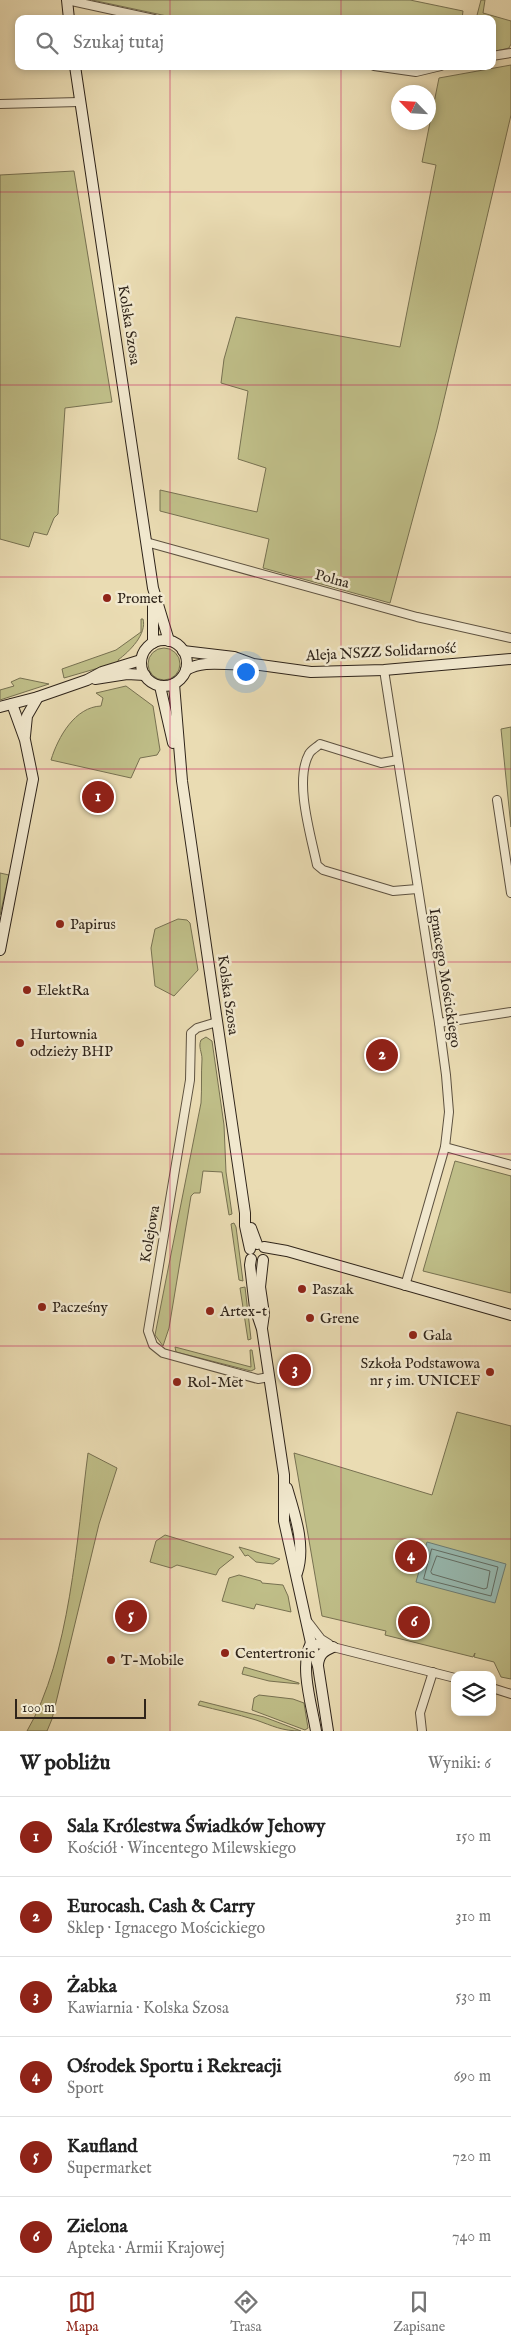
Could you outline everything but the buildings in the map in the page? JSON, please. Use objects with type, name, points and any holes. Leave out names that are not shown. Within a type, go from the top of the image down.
[{"type":"street","points":[[69,15],[67,0],[136,15]]},
{"type":"street","points":[[496,55],[511,53]]},
{"type":"street","name":"Kolska Szosa","points":[[75,70],[153,588],[168,641]]},
{"type":"street","points":[[402,70],[416,72],[424,70]]},
{"type":"street","points":[[0,104],[79,102]]},
{"type":"street","name":"Polna","points":[[146,542],[416,616],[511,638]]},
{"type":"street","name":"Kolska Szosa","points":[[153,588],[153,643]]},
{"type":"street","points":[[168,641],[177,644],[183,651],[187,660],[186,670],[174,684],[160,686],[149,680],[145,675],[142,660],[145,650],[153,643],[168,641]]},
{"type":"street","name":"Aleja NSZZ Solidarność","points":[[183,651],[234,657],[253,664]]},
{"type":"street","name":"Aleja NSZZ Solidarność","points":[[186,670],[196,665],[210,663],[253,664],[311,672],[384,670],[511,659]]},
{"type":"street","points":[[0,707],[38,697],[86,680],[102,672],[142,660]]},
{"type":"street","name":"Ignacego Mościckiego","points":[[384,670],[446,1075],[449,1112],[445,1147],[405,1286]]},
{"type":"street","points":[[86,680],[127,674],[145,675]]},
{"type":"street","name":"Kolska Szosa","points":[[174,684],[182,781],[245,1213],[259,1252],[250,1265],[255,1308],[262,1329],[284,1475],[284,1521],[311,1643],[318,1666],[328,1731]]},
{"type":"street","name":"Kolska Szosa","points":[[160,686],[182,781]]},
{"type":"street","points":[[25,740],[27,716],[38,697]]},
{"type":"street","points":[[0,950],[33,788],[33,768],[12,704]]},
{"type":"street","points":[[398,760],[381,763],[320,744],[309,753],[303,779],[308,823],[317,865],[323,870],[393,891],[417,889]]},
{"type":"street","points":[[497,800],[511,894]]},
{"type":"street","points":[[438,1023],[511,1012]]},
{"type":"street","name":"Kolejowa","points":[[217,1022],[197,1028],[191,1033],[190,1080],[148,1331],[153,1345],[162,1353],[258,1379],[269,1377]]},
{"type":"street","points":[[445,1147],[511,1165]]},
{"type":"street","points":[[259,1252],[276,1248],[511,1315]]},
{"type":"street","points":[[306,1616],[321,1639],[333,1646]]},
{"type":"street","points":[[311,1643],[333,1646],[451,1677]]},
{"type":"street","name":"Kolska Szosa","points":[[311,1643],[306,1652],[306,1668],[316,1731]]},
{"type":"street","points":[[318,1666],[319,1657],[333,1646]]},
{"type":"street","points":[[422,1731],[420,1713],[433,1672]]},
{"type":"street","points":[[496,1689],[511,1694]]},
{"type":"shaded area","points":[[92,0],[410,0],[463,11],[462,15],[162,15]]},
{"type":"shaded area","points":[[481,0],[485,0],[483,13],[490,15],[477,15]]},
{"type":"shaded area","points":[[496,17],[511,21],[511,44],[509,48],[496,51]]},
{"type":"shaded area","points":[[511,65],[511,115],[437,429],[390,603],[263,568],[269,539],[160,511],[160,490],[257,512],[266,468],[238,459],[248,391],[221,383],[224,359],[236,317],[400,347],[436,165],[422,162],[428,130],[436,130],[436,93],[439,78],[483,70],[496,70],[496,68]]},
{"type":"shaded area","points":[[74,171],[112,402],[65,408],[58,514],[54,518],[47,535],[34,532],[29,547],[0,539],[0,175]]},
{"type":"shaded area","points":[[141,619],[143,619],[144,625],[140,636],[128,652],[118,660],[119,662],[64,678],[62,669],[116,650],[141,632]]},
{"type":"shaded area","points":[[164,648],[170,649],[175,653],[179,658],[179,670],[175,675],[170,679],[164,680],[158,679],[153,675],[149,670],[148,664],[149,658],[153,653],[158,649]]},
{"type":"shaded area","points":[[20,678],[49,684],[0,700],[0,690],[14,686],[11,682]]},
{"type":"shaded area","points":[[126,686],[153,706],[160,750],[157,755],[140,758],[131,778],[51,760],[63,733],[76,717],[92,708],[101,706],[103,698],[96,693]]},
{"type":"shaded area","points":[[511,727],[511,827],[501,729]]},
{"type":"shaded area","points":[[0,873],[9,875],[0,915]]},
{"type":"shaded area","points":[[178,919],[187,920],[190,923],[198,970],[174,996],[155,986],[151,948],[155,929]]},
{"type":"shaded area","points":[[206,1037],[212,1041],[224,1125],[226,1172],[232,1214],[229,1215],[222,1172],[203,1171],[200,1193],[194,1193],[191,1196],[169,1328],[163,1346],[155,1335],[201,1103],[202,1059],[200,1045],[201,1040]]},
{"type":"shaded area","points":[[455,1161],[511,1176],[511,1293],[423,1271]]},
{"type":"shaded area","points":[[234,1223],[243,1281],[239,1280],[231,1224]]},
{"type":"shaded area","points":[[245,1287],[251,1339],[248,1340],[240,1288]]},
{"type":"shaded area","points":[[175,1347],[251,1367],[250,1350],[252,1350],[255,1369],[251,1371],[176,1352]]},
{"type":"shaded area","points":[[457,1412],[511,1426],[511,1679],[501,1677],[494,1662],[474,1657],[475,1653],[473,1657],[385,1635],[386,1631],[322,1616],[294,1453],[432,1495]]},
{"type":"shaded area","points":[[88,1453],[117,1468],[99,1524],[52,1719],[47,1731],[27,1731],[42,1702],[62,1633],[70,1596]]},
{"type":"shaded area","points":[[165,1535],[234,1557],[219,1569],[216,1575],[177,1565],[171,1568],[150,1562],[156,1541]]},
{"type":"shaded area","points":[[239,1547],[280,1559],[273,1564],[256,1562],[248,1555],[245,1556]]},
{"type":"shaded area","points":[[239,1575],[261,1581],[262,1583],[283,1585],[288,1596],[291,1612],[256,1604],[254,1609],[222,1601],[229,1578]]},
{"type":"shaded area","points":[[244,1667],[299,1684],[269,1681],[242,1674]]},
{"type":"shaded area","points":[[259,1695],[293,1699],[304,1703],[308,1728],[305,1730],[252,1710],[254,1698]]},
{"type":"shaded area","points":[[200,1701],[264,1717],[301,1731],[283,1729],[198,1705]]},
{"type":"water","points":[[427,1542],[506,1564],[495,1603],[416,1582]]},
{"type":"place","name":"Promet","points":[[107,598]]},
{"type":"place","name":"Sala Królestwa Świadków Jehowy","points":[[98,797]]},
{"type":"place","name":"Papirus","points":[[60,924]]},
{"type":"place","name":"ElektRa","points":[[27,990]]},
{"type":"place","name":"Hurtownia odzieży BHP","points":[[20,1043]]},
{"type":"place","name":"Eurocash. Cash & Carry","points":[[382,1055]]},
{"type":"place","name":"Paszak","points":[[302,1289]]},
{"type":"place","name":"Pacześny","points":[[42,1307]]},
{"type":"place","name":"Artex-t","points":[[210,1311]]},
{"type":"place","name":"Grene","points":[[310,1318]]},
{"type":"place","name":"Gala","points":[[413,1335]]},
{"type":"place","name":"Żabka","points":[[295,1370]]},
{"type":"place","name":"Szkoła Podstawowa nr 5 im. UNICEF","points":[[490,1372]]},
{"type":"place","name":"Rol-Met","points":[[177,1382]]},
{"type":"place","name":"Ośrodek Sportu i Rekreacji","points":[[411,1556]]},
{"type":"place","name":"Kaufland","points":[[131,1616]]},
{"type":"place","name":"Zielona","points":[[414,1622]]},
{"type":"place","name":"Centertronic","points":[[225,1653]]},
{"type":"place","name":"T-Mobile","points":[[111,1660]]}]
